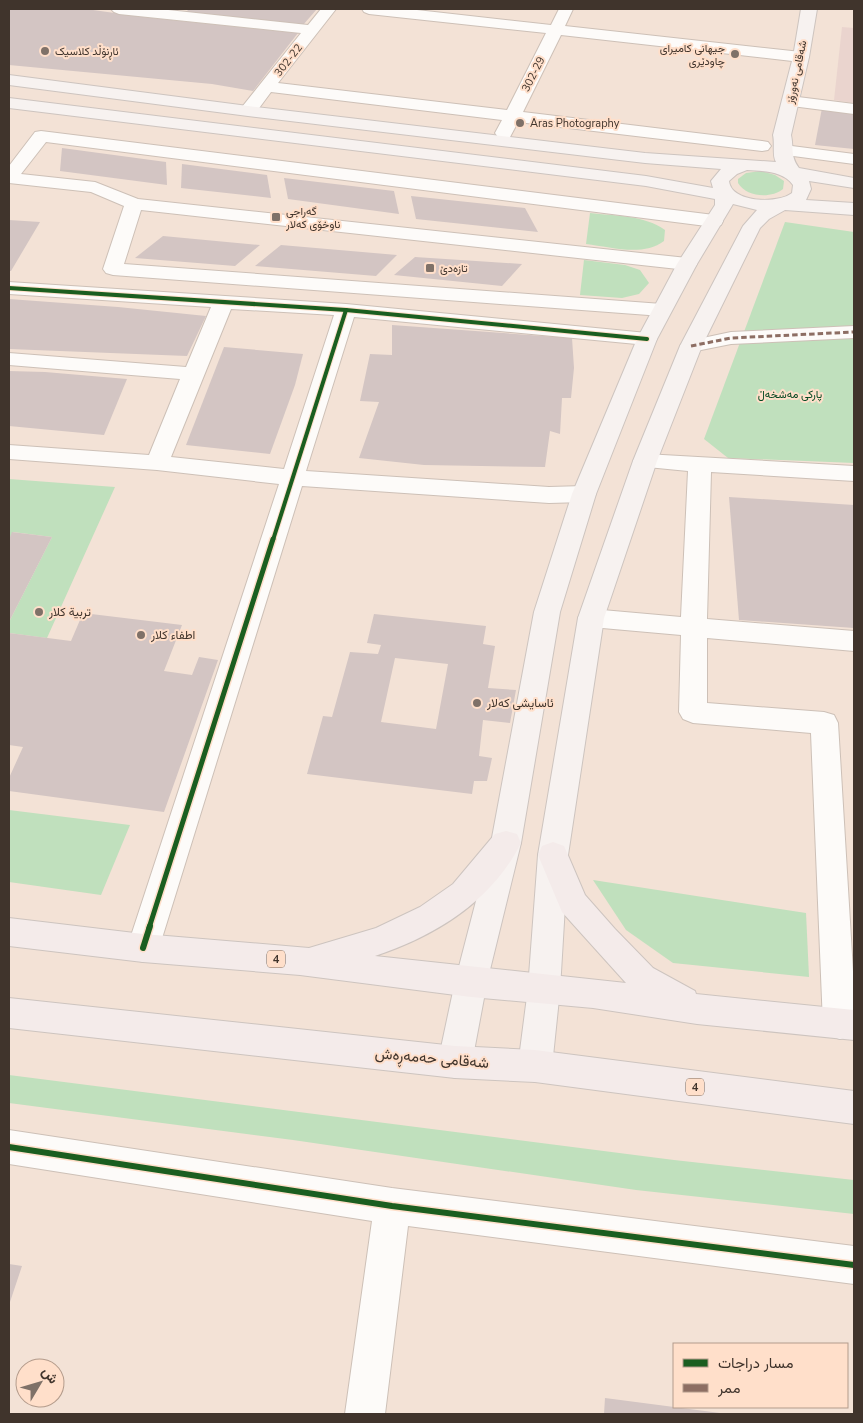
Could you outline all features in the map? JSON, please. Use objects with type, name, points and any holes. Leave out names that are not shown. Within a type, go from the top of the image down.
[{"type":"highway","points":[[300,961],[356,949],[398,935],[427,920],[464,892],[506,843]]},
{"type":"highway","points":[[553,855],[573,904],[604,939],[642,978],[697,1009]]},
{"type":"highway","name":"4","points":[[9,932],[143,948],[300,961],[472,982],[593,993],[697,1009],[847,1025]]},
{"type":"highway","name":"شەقامی حەمەڕەش","points":[[9,1013],[455,1062],[535,1066],[854,1108]]},
{"type":"main road","name":"شەقامی نەورۆز","points":[[783,142],[809,9]]},
{"type":"main road","points":[[9,80],[336,122],[645,158],[773,167],[791,173],[854,183]]},
{"type":"main road","points":[[9,103],[646,181],[727,195],[754,205],[854,209]]},
{"type":"main road","points":[[320,142],[336,122]]},
{"type":"main road","points":[[455,1062],[472,982],[506,843],[547,612],[584,494],[648,339],[662,310],[687,264],[724,205],[727,195],[721,184],[722,178],[726,172],[740,166],[762,146],[783,142],[783,159],[791,173],[801,182],[803,189],[800,196],[762,215],[752,226],[691,346],[645,461],[590,618],[553,855],[544,989],[535,1066]]},
{"type":"street","points":[[119,9],[178,12],[312,30]]},
{"type":"street","name":"302-22","points":[[248,111],[329,9]]},
{"type":"street","points":[[369,9],[555,31],[801,56]]},
{"type":"street","name":"302-29","points":[[501,140],[566,9]]},
{"type":"street","points":[[267,87],[762,146]]},
{"type":"street","points":[[790,101],[854,108]]},
{"type":"street","points":[[9,178],[41,136],[714,221]]},
{"type":"street","points":[[783,142],[854,159]]},
{"type":"street","points":[[9,178],[94,187],[134,204],[687,264]]},
{"type":"street","points":[[134,204],[113,269],[662,310]]},
{"type":"street","points":[[9,288],[346,310],[648,339]]},
{"type":"street","points":[[157,463],[223,302]]},
{"type":"street","points":[[143,948],[346,310]]},
{"type":"street","points":[[691,346],[732,338],[854,332]]},
{"type":"street","points":[[9,358],[194,374]]},
{"type":"street","points":[[9,452],[157,463],[293,478],[550,495],[584,494]]},
{"type":"street","points":[[645,461],[854,473]]},
{"type":"street","points":[[700,464],[693,712],[824,724],[847,1025]]},
{"type":"street","points":[[590,618],[854,641]]},
{"type":"street","points":[[9,1147],[392,1206],[854,1265]]},
{"type":"street","points":[[365,1414],[392,1206]]},
{"type":"shaded area","points":[[842,27],[854,28],[854,103],[834,100]]},
{"type":"green space","points":[[761,171],[775,175],[784,181],[783,189],[772,194],[759,195],[747,191],[738,183],[738,179],[746,173]]},
{"type":"green space","points":[[590,213],[648,221],[665,230],[664,241],[656,246],[637,250],[586,244]]},
{"type":"green space","name":"پارکی مەشخەڵ","points":[[785,222],[854,232],[854,463],[728,458],[704,439]]},
{"type":"green space","points":[[584,260],[625,265],[640,270],[649,283],[639,294],[622,298],[580,295]]},
{"type":"green space","points":[[9,479],[115,487],[47,638],[9,633],[9,622],[52,537],[13,532],[9,539]]},
{"type":"green space","points":[[9,810],[130,825],[101,895],[9,882]]},
{"type":"green space","points":[[593,880],[806,913],[809,977],[673,963],[626,930]]},
{"type":"green space","points":[[9,1075],[674,1160],[854,1180],[854,1214],[636,1190],[293,1140],[9,1103]]},
{"type":"building","points":[[9,9],[86,9],[143,17],[298,33],[253,91],[212,84],[9,65]]},
{"type":"building","points":[[189,9],[317,9],[303,25],[185,13]]},
{"type":"building","points":[[822,108],[854,112],[854,149],[815,145]]},
{"type":"building","points":[[62,148],[166,162],[167,185],[60,171]]},
{"type":"building","points":[[182,164],[267,175],[271,198],[181,188]]},
{"type":"building","points":[[284,178],[394,191],[399,214],[288,199]]},
{"type":"building","points":[[411,196],[525,208],[538,232],[416,219]]},
{"type":"building","points":[[9,220],[40,222],[11,271],[9,271]]},
{"type":"building","points":[[163,236],[260,245],[235,266],[135,258]]},
{"type":"building","points":[[281,245],[397,255],[376,276],[255,266]]},
{"type":"building","points":[[415,257],[522,264],[502,286],[394,275]]},
{"type":"building","points":[[9,299],[206,316],[187,356],[9,349]]},
{"type":"building","points":[[392,325],[572,338],[574,368],[571,398],[562,398],[560,434],[550,431],[545,467],[424,465],[359,458],[379,402],[360,401],[370,354],[392,355]]},
{"type":"building","points":[[224,347],[303,354],[295,385],[270,454],[186,445]]},
{"type":"building","points":[[9,371],[127,379],[104,435],[9,426]]},
{"type":"building","points":[[729,497],[854,505],[854,628],[739,620]]},
{"type":"building","points":[[12,532],[52,537],[9,622],[9,539]]},
{"type":"building","points":[[83,613],[182,625],[164,671],[192,675],[199,657],[218,660],[164,812],[9,791],[9,778],[23,747],[9,745],[9,633],[71,641]]},
{"type":"building","name":"ئاسایشی کەلار","points":[[374,614],[486,626],[483,644],[495,646],[488,688],[516,690],[510,723],[483,720],[479,756],[492,758],[487,781],[474,781],[472,794],[307,774],[323,716],[332,717],[350,652],[378,654],[381,645],[367,643]],"holes":[[[395,658],[448,664],[436,729],[381,722]]]},
{"type":"building","points":[[9,1264],[22,1266],[9,1305]]},
{"type":"building","points":[[605,1398],[720,1413],[720,1414],[604,1414]]},
{"type":"marked path","points":[[691,346],[731,338],[854,332]]},
{"type":"cycle path","points":[[9,288],[346,310],[647,339]]},
{"type":"cycle path","points":[[143,948],[346,310]]},
{"type":"cycle path","points":[[9,1147],[392,1206],[854,1265]]},
{"type":"place","name":"ئاڕنۆڵد کلاسیک","points":[[45,51]]},
{"type":"place","name":"جيهانى كاميراى چاودێری","points":[[735,54]]},
{"type":"place","name":"Aras Photography","points":[[520,123]]},
{"type":"place","name":"گەراجی ناوخۆی کەلار","points":[[276,217]]},
{"type":"place","name":"تازەدێ","points":[[430,268]]},
{"type":"place","name":"تربية كلار","points":[[39,612]]},
{"type":"place","name":"اطفاء كلار","points":[[141,635]]},
{"type":"place","name":"ئاسایشی کەلار","points":[[477,703]]}]
